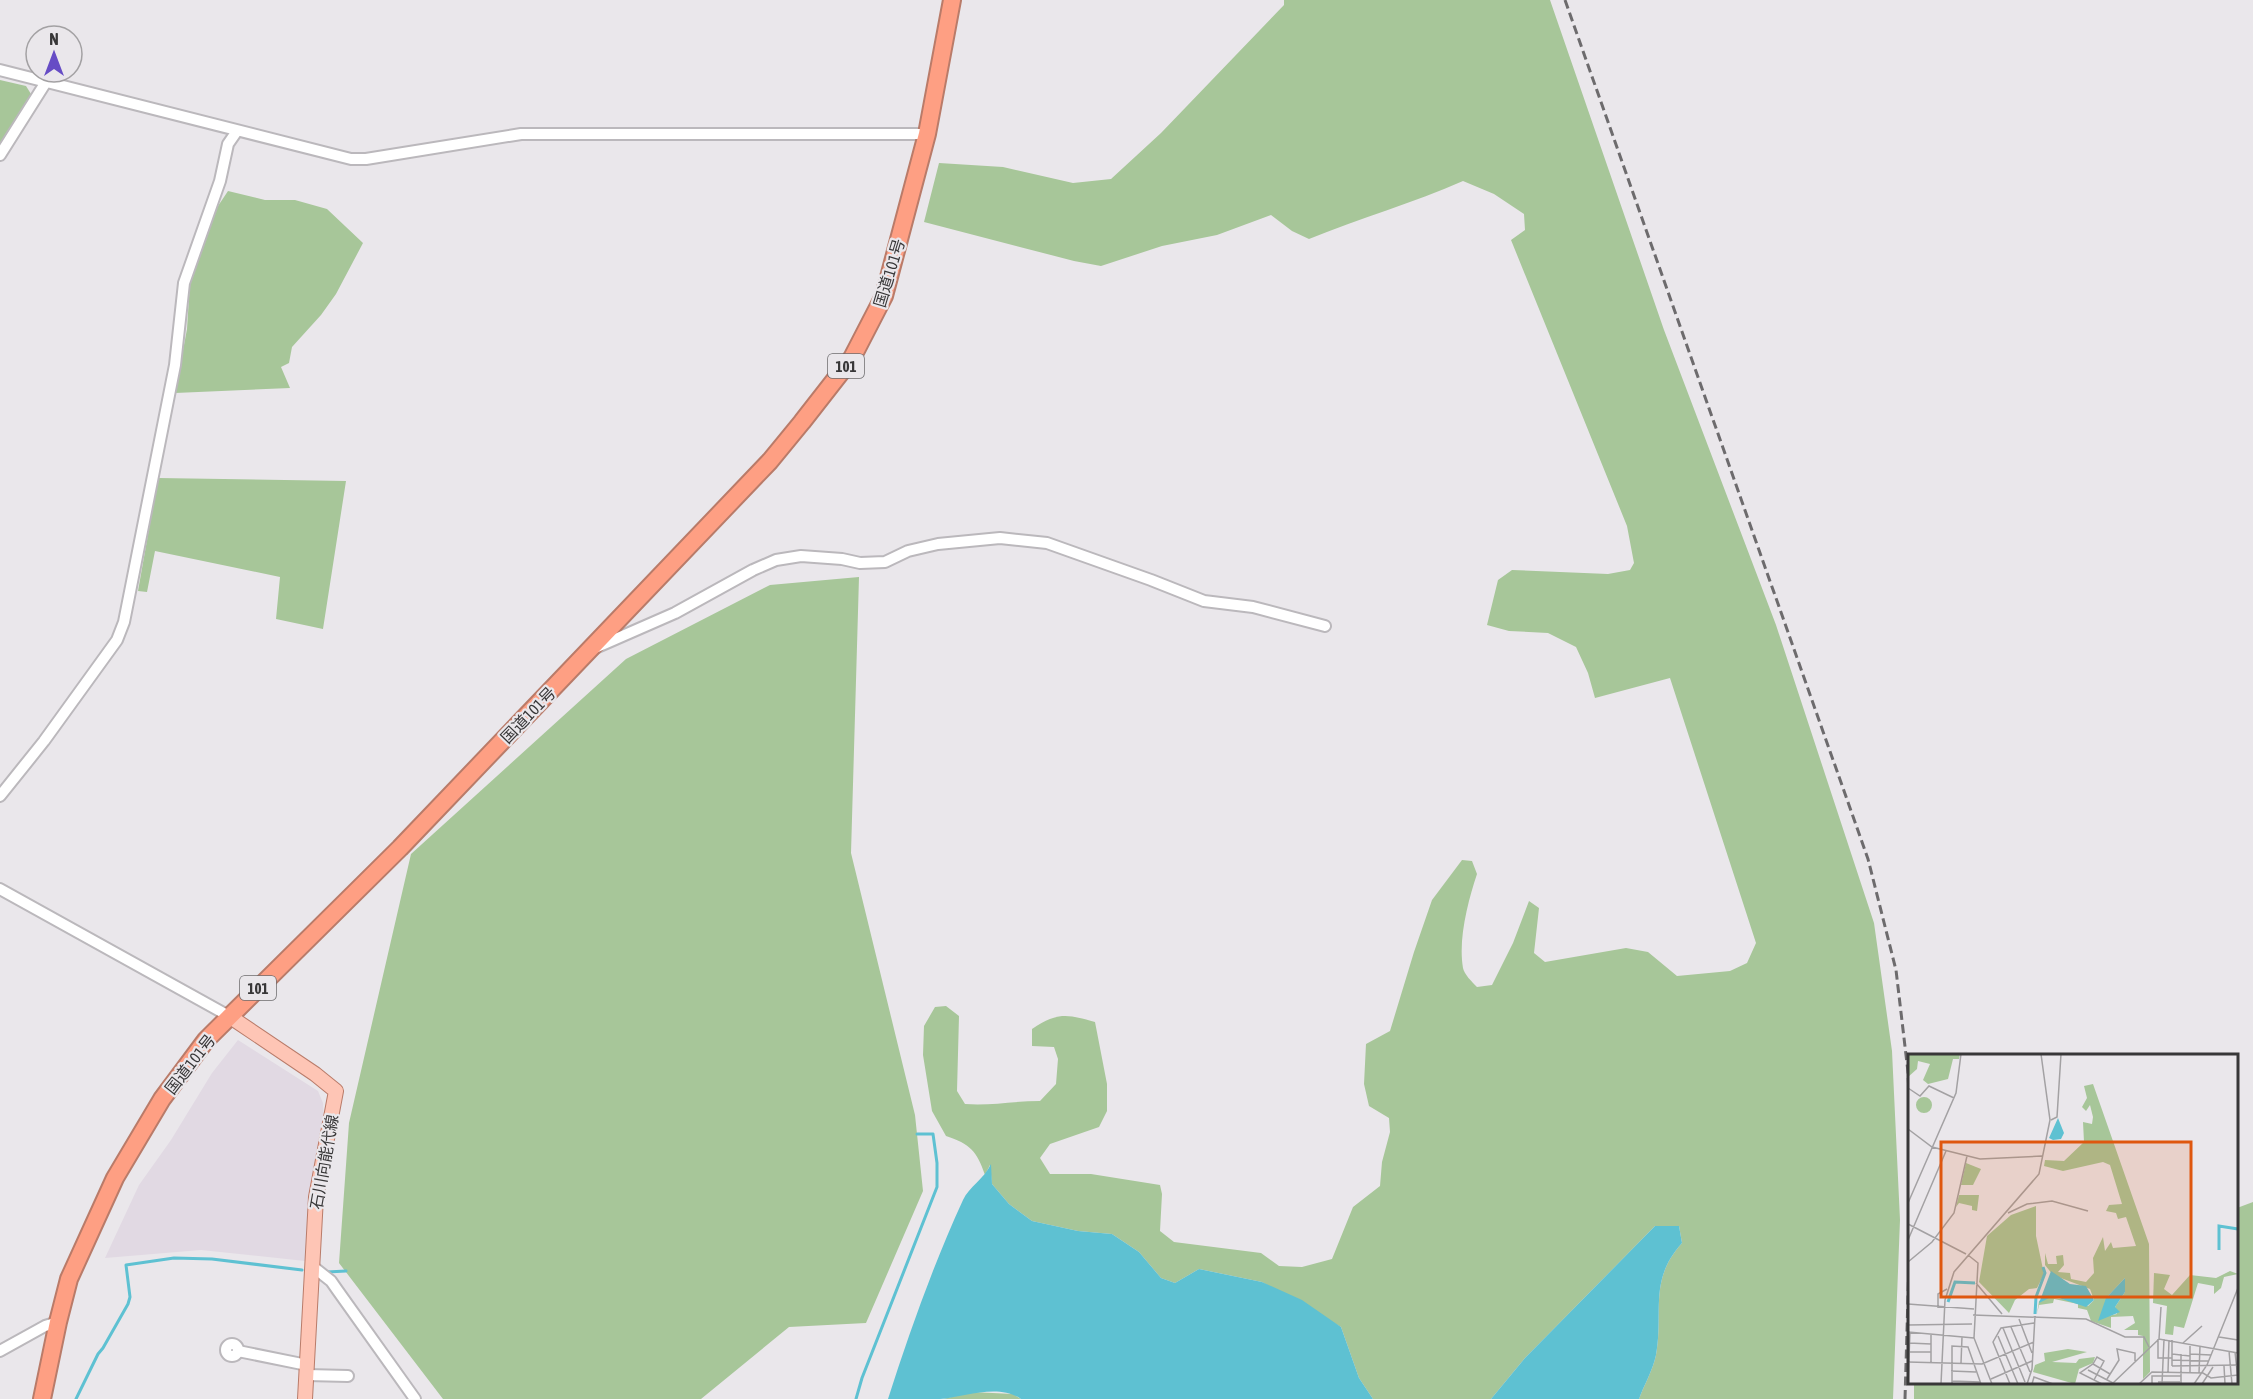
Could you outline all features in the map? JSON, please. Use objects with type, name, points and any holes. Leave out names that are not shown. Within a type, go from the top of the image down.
[{"type":"highway","name":"国道101号","points":[[42,1399],[69,1279],[115,1178],[162,1099],[206,1040],[400,848],[590,651],[770,460],[852,358],[884,296],[927,134],[952,0]]},
{"type":"main road","name":"石川向能代線","points":[[229,1016],[336,1091],[316,1197],[306,1399]]},
{"type":"street","points":[[0,70],[24,76]]},
{"type":"street","points":[[0,155],[45,84]]},
{"type":"street","points":[[54,84],[358,159],[521,134],[927,134]]},
{"type":"street","points":[[0,796],[44,741],[117,640],[124,622],[175,365],[184,283],[220,180],[228,144],[237,131]]},
{"type":"street","points":[[590,651],[675,613],[753,570],[776,560],[801,556],[842,559],[860,563],[885,562],[908,551],[938,544],[1000,538],[1047,543],[1204,601],[1253,607],[1325,626]]},
{"type":"street","points":[[0,889],[229,1016]]},
{"type":"street","points":[[312,1266],[331,1281],[339,1291],[415,1399]]},
{"type":"street","points":[[0,1351],[45,1326],[58,1322]]},
{"type":"street","points":[[238,1351],[307,1370],[348,1376]]},
{"type":"shaded area","points":[[238,1040],[318,1091],[323,1103],[324,1123],[309,1197],[305,1261],[201,1250],[105,1258],[139,1185],[171,1140],[212,1073]]},
{"type":"green space","points":[[1284,0],[1550,0],[1664,330],[1776,625],[1874,923],[1892,1051],[1900,1220],[1893,1399],[1639,1399],[1656,1355],[1661,1284],[1671,1257],[1682,1243],[1679,1226],[1655,1226],[1525,1358],[1491,1399],[1373,1399],[1359,1378],[1341,1327],[1262,1282],[1199,1269],[1175,1283],[1161,1278],[1139,1252],[1112,1234],[1078,1231],[1032,1221],[1009,1204],[992,1184],[990,1165],[985,1175],[972,1150],[961,1142],[946,1136],[932,1111],[923,1055],[924,1026],[935,1007],[946,1006],[959,1016],[957,1091],[965,1104],[1040,1101],[1056,1084],[1058,1059],[1054,1047],[1032,1046],[1032,1029],[1041,1023],[1062,1016],[1095,1022],[1107,1084],[1107,1111],[1099,1127],[1050,1144],[1040,1158],[1050,1174],[1091,1174],[1160,1185],[1162,1194],[1160,1231],[1174,1242],[1261,1253],[1279,1266],[1302,1267],[1332,1259],[1353,1207],[1380,1186],[1382,1162],[1390,1132],[1389,1118],[1369,1106],[1364,1084],[1366,1044],[1390,1031],[1432,900],[1462,860],[1472,861],[1477,874],[1465,920],[1462,957],[1465,973],[1477,987],[1492,985],[1513,943],[1529,901],[1539,908],[1534,953],[1545,962],[1626,948],[1648,952],[1677,976],[1730,971],[1747,963],[1756,943],[1670,678],[1595,698],[1588,673],[1576,647],[1548,633],[1509,631],[1487,625],[1498,580],[1512,570],[1608,574],[1630,570],[1634,563],[1627,526],[1511,240],[1525,230],[1524,214],[1494,194],[1463,181],[1309,239],[1292,231],[1271,215],[1217,235],[1162,246],[1101,266],[924,222],[939,163],[1003,167],[1073,183],[1111,179],[1161,133],[1284,5]]},
{"type":"green space","points":[[0,80],[26,86],[31,94],[0,145]]},
{"type":"green space","points":[[228,191],[265,200],[295,200],[327,209],[363,243],[336,294],[321,315],[292,347],[289,363],[281,367],[290,388],[175,393],[187,329],[190,282],[214,212]]},
{"type":"green space","points":[[158,478],[346,481],[323,629],[276,619],[280,577],[155,551],[147,592],[138,591]]},
{"type":"green space","points":[[859,577],[851,853],[915,1115],[923,1191],[866,1323],[789,1327],[701,1399],[443,1399],[339,1263],[349,1123],[411,854],[626,659],[770,585]]},
{"type":"green space","points":[[2253,1202],[2253,1399],[1914,1399],[1914,1384],[2238,1384],[2238,1208]]},
{"type":"green space","points":[[972,1392],[1013,1394],[1021,1399],[943,1399]]},
{"type":"water","points":[[991,1164],[992,1184],[1009,1204],[1032,1221],[1078,1231],[1112,1234],[1139,1252],[1161,1278],[1175,1283],[1199,1269],[1262,1282],[1302,1300],[1341,1327],[1359,1378],[1373,1399],[1021,1399],[1012,1394],[992,1391],[940,1399],[888,1399],[922,1298],[952,1224],[966,1195]]},
{"type":"water","points":[[1655,1226],[1679,1226],[1682,1243],[1671,1257],[1661,1284],[1656,1355],[1639,1399],[1491,1399],[1525,1358]]},
{"type":"waterway","points":[[856,1399],[862,1378],[937,1187],[937,1163],[933,1134],[917,1134]]},
{"type":"waterway","points":[[76,1399],[98,1354],[128,1304],[130,1297],[126,1265],[174,1258],[212,1259],[302,1270]]},
{"type":"waterway","points":[[327,1272],[346,1271]]},
{"type":"railway","points":[[1565,0],[1868,859],[1896,970],[1908,1072]]},
{"type":"railway","points":[[1905,1399],[1908,1296]]}]
